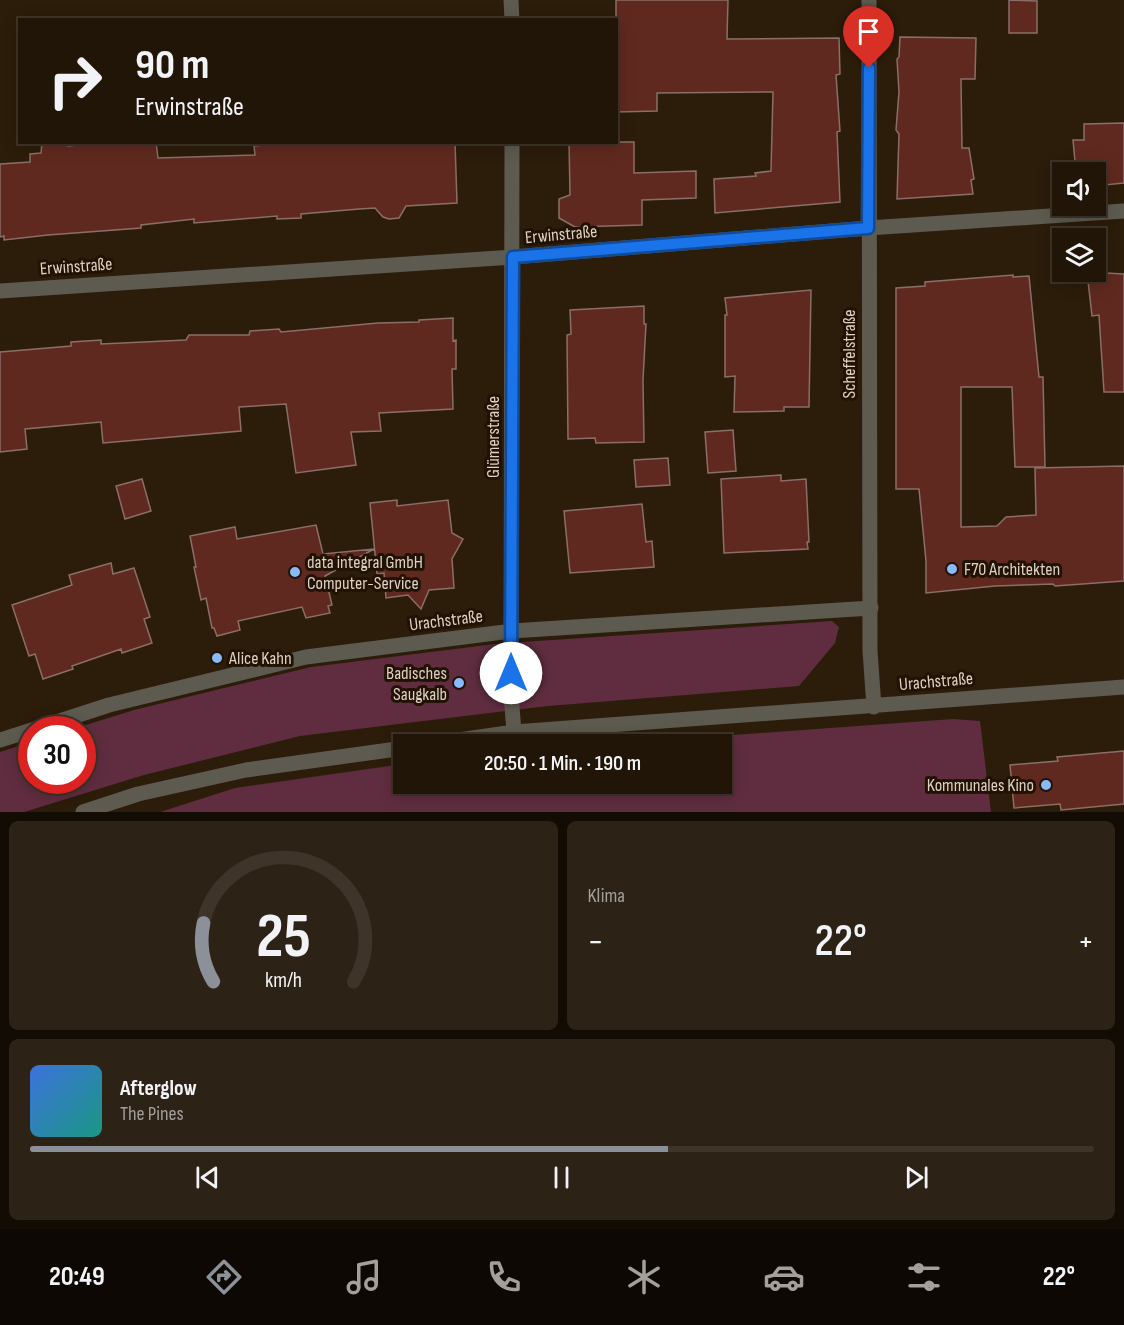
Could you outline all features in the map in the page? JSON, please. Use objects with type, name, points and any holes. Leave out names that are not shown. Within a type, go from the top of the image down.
[{"type":"street","points":[[511,0],[512,18]]},
{"type":"street","name":"Scheffelstraße","points":[[869,0],[870,651],[874,707]]},
{"type":"street","name":"Glümerstraße","points":[[512,144],[511,694],[514,732]]},
{"type":"street","name":"Erwinstraße","points":[[0,291],[513,257],[868,228],[1124,211]]},
{"type":"street","name":"Urachstraße","points":[[76,716],[109,705],[306,657],[512,631],[871,609]]},
{"type":"street","name":"Urachstraße","points":[[500,734],[1124,687]]},
{"type":"street","name":"Urachstraße","points":[[0,740],[18,735]]},
{"type":"street","points":[[83,812],[138,795],[246,771],[393,750]]},
{"type":"shaded area","points":[[832,621],[839,627],[835,643],[799,686],[548,706],[300,736],[144,775],[96,790],[96,722],[134,710],[311,667],[495,644]]},
{"type":"shaded area","points":[[953,719],[980,721],[991,812],[160,812],[235,788],[393,765],[393,794],[732,794],[732,735]]},
{"type":"shaded area","points":[[18,746],[18,794],[82,794],[24,812],[0,812],[0,752]]},
{"type":"building","points":[[616,0],[728,0],[727,39],[839,38],[840,74],[836,75],[840,131],[837,132],[840,202],[715,213],[714,179],[756,176],[755,173],[771,171],[773,92],[657,93],[657,111],[618,112],[618,18],[616,18]]},
{"type":"building","points":[[1009,0],[1037,1],[1037,33],[1009,33]]},
{"type":"building","points":[[900,37],[976,38],[975,79],[961,79],[962,148],[969,148],[974,179],[971,180],[973,194],[897,199],[899,134],[896,130],[899,92],[897,59]]},
{"type":"building","points":[[1124,123],[1124,183],[1106,185],[1106,162],[1075,162],[1073,140],[1084,140],[1084,124]]},
{"type":"building","points":[[634,142],[634,173],[696,171],[696,198],[642,200],[642,225],[575,227],[559,218],[559,199],[570,195],[569,144]]},
{"type":"building","points":[[42,144],[68,144],[68,146],[156,144],[158,158],[255,155],[254,146],[272,144],[455,144],[457,203],[406,206],[399,218],[389,219],[383,217],[375,208],[301,214],[301,218],[277,219],[277,216],[194,223],[194,219],[141,225],[141,228],[4,240],[4,236],[0,237],[0,164],[30,162],[30,154],[41,153]]},
{"type":"building","points":[[1106,273],[1124,274],[1124,392],[1104,392],[1099,315],[1092,316],[1088,282],[1106,282]]},
{"type":"building","points":[[1013,275],[1013,277],[1029,276],[1039,377],[1043,377],[1045,467],[1015,467],[1012,387],[961,387],[961,527],[997,526],[1006,517],[1036,515],[1035,468],[1124,466],[1124,581],[1055,586],[1053,584],[995,586],[926,593],[926,561],[919,489],[896,489],[896,288],[925,286],[925,282]]},
{"type":"building","points":[[811,290],[809,407],[784,407],[784,411],[734,412],[735,376],[725,377],[725,315],[727,315],[725,298]]},
{"type":"building","points":[[644,306],[644,324],[646,324],[643,380],[644,442],[596,443],[595,438],[568,439],[567,335],[571,334],[570,310]]},
{"type":"building","points":[[453,318],[456,369],[452,369],[453,409],[379,413],[381,431],[351,432],[356,465],[296,473],[286,404],[239,407],[241,431],[103,443],[101,422],[25,429],[27,449],[0,452],[0,352],[71,346],[71,342],[101,340],[101,344],[186,340],[189,335],[249,335],[250,331],[279,329],[281,332]]},
{"type":"building","points":[[733,430],[736,471],[708,473],[705,432]]},
{"type":"building","points":[[668,458],[670,485],[636,487],[634,460]]},
{"type":"building","points":[[781,475],[781,481],[806,479],[808,549],[724,553],[721,479]]},
{"type":"building","points":[[142,479],[151,511],[125,519],[116,486]]},
{"type":"building","points":[[397,500],[397,506],[448,500],[452,533],[463,539],[452,559],[454,588],[429,590],[421,609],[408,595],[386,598],[384,573],[377,574],[370,503]]},
{"type":"building","points":[[642,504],[646,542],[652,541],[654,567],[570,573],[564,511]]},
{"type":"building","points":[[316,525],[323,554],[374,549],[325,576],[332,605],[328,606],[330,613],[306,618],[302,607],[238,621],[240,630],[217,636],[212,628],[206,598],[201,600],[190,536],[235,527],[237,539]]},
{"type":"building","points":[[111,563],[113,574],[134,568],[150,617],[144,619],[152,643],[122,653],[121,649],[43,679],[35,654],[29,656],[12,605],[72,585],[69,575]]},
{"type":"building","points":[[1124,751],[1124,804],[1061,810],[1060,804],[1014,808],[1010,765],[1058,761],[1057,757]]},
{"type":"place","name":"F70 Architekten","points":[[952,569]]},
{"type":"place","name":"data integral GmbH Computer-Service","points":[[295,572]]},
{"type":"place","name":"Alice Kahn","points":[[217,658]]},
{"type":"place","name":"Badisches Saugkalb","points":[[459,683]]},
{"type":"place","name":"Kommunales Kino","points":[[1046,785]]},
{"type":"route","points":[[511,673],[513,257],[868,228],[869,68]]}]
